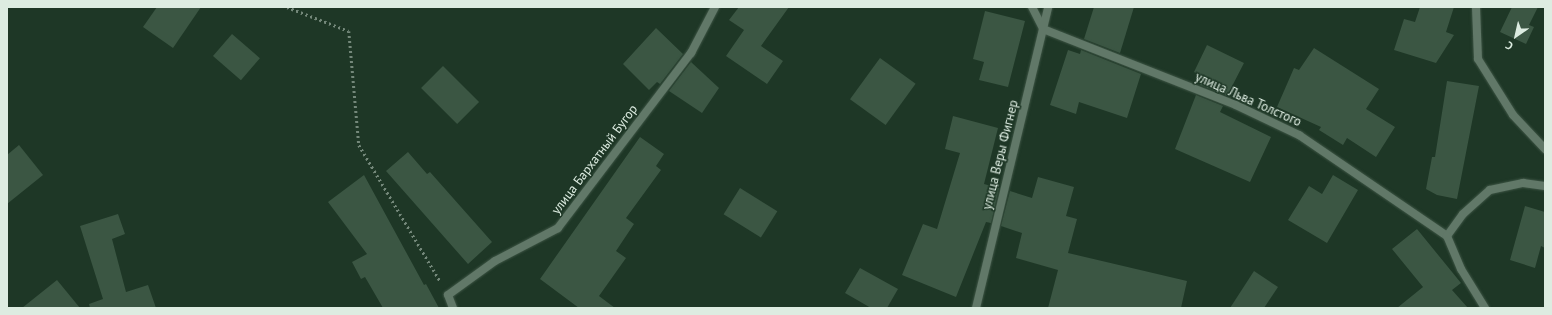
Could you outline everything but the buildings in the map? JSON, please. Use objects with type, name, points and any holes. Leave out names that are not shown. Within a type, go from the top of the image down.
[{"type":"street","name":"улица Бархатный Бугор","points":[[448,295],[495,261],[558,228],[691,54],[715,7]]},
{"type":"street","points":[[1032,7],[1044,29]]},
{"type":"street","name":"улица Веры Фигнер","points":[[976,308],[1044,29],[1048,7]]},
{"type":"street","points":[[1476,7],[1478,59],[1513,115],[1545,149]]},
{"type":"street","name":"улица Льва Толстого","points":[[1044,29],[1236,106],[1299,135],[1447,236]]},
{"type":"street","points":[[1485,308],[1461,269],[1447,236],[1463,214],[1490,190],[1523,182],[1545,186]]},
{"type":"street","points":[[448,295],[453,308]]},
{"type":"path","points":[[287,7],[349,31],[359,145],[448,295]]}]
